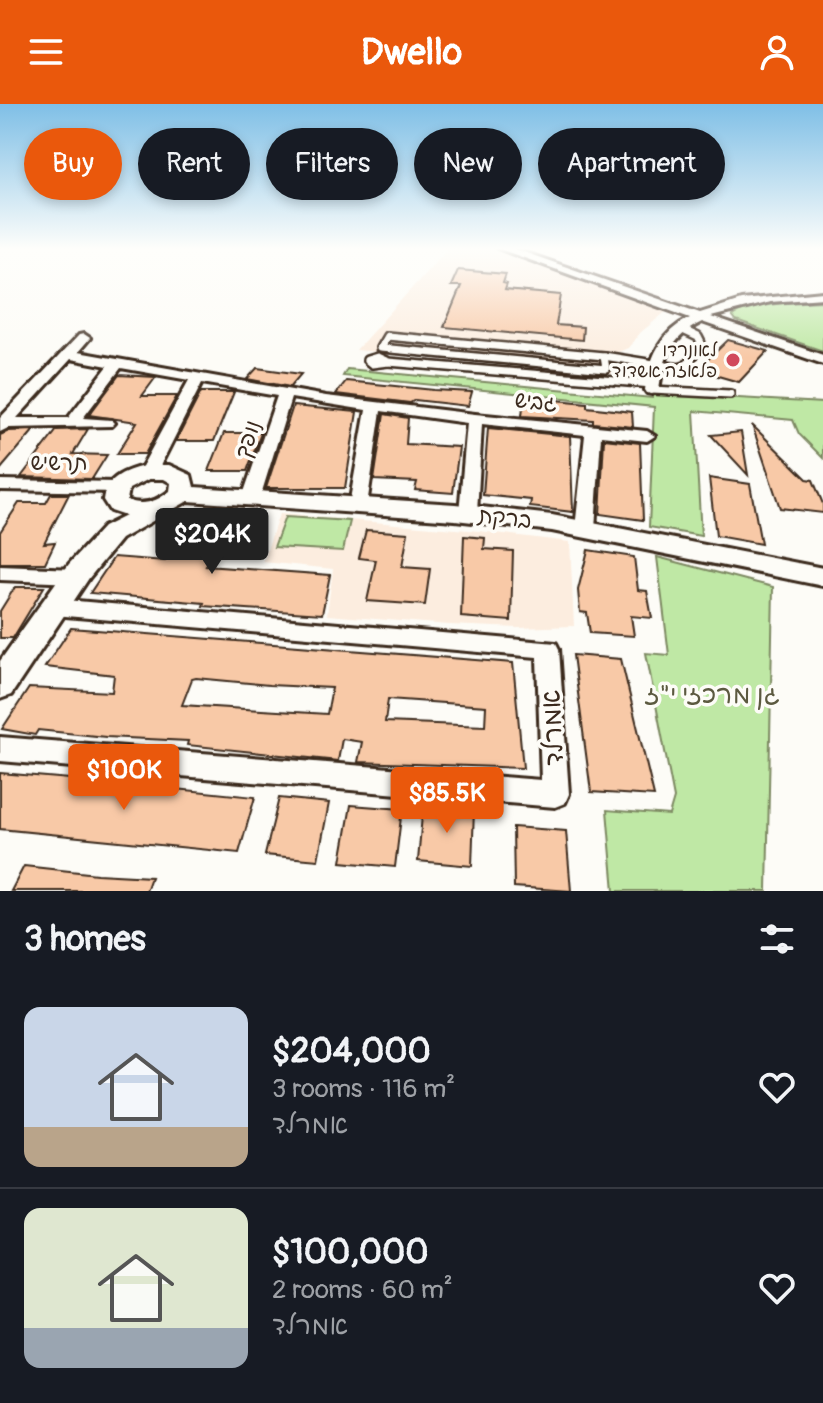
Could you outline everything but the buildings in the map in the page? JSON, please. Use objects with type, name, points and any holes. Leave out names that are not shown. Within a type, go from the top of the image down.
[{"type":"street","points":[[610,285],[821,359]]},
{"type":"street","points":[[652,387],[654,365],[663,347],[681,329],[702,316],[742,303],[823,295]]},
{"type":"street","name":"תרשיש","points":[[2,425],[84,338]]},
{"type":"street","points":[[69,355],[197,379],[148,472]]},
{"type":"street","name":"תרשיש","points":[[72,423],[117,364]]},
{"type":"street","name":"נופך","points":[[197,379],[438,414]]},
{"type":"street","name":"נופך","points":[[251,498],[285,394]]},
{"type":"street","points":[[358,505],[374,406]]},
{"type":"street","name":"גביש","points":[[438,414],[647,436]]},
{"type":"street","points":[[468,513],[475,419]]},
{"type":"street","name":"תרשיש","points":[[2,425],[107,423]]},
{"type":"street","points":[[585,529],[593,431]]},
{"type":"street","points":[[0,686],[76,576],[116,508],[130,477],[148,472],[169,472],[183,480],[182,493],[159,508],[116,508]]},
{"type":"street","name":"תרשיש","points":[[0,485],[116,508]]},
{"type":"street","name":"ברקת","points":[[182,493],[468,513],[585,529],[823,577]]},
{"type":"street","points":[[0,573],[76,576]]},
{"type":"street","name":"אמרלד","points":[[0,749],[555,794],[548,649],[54,607]]},
{"type":"lane","points":[[604,356],[606,369],[380,348],[387,336],[604,356],[679,368],[687,365],[701,340],[681,329]]},
{"type":"lane","points":[[388,362],[730,394]]},
{"type":"shaded area","points":[[415,285],[596,285],[667,311],[641,332],[628,348],[611,355],[612,374],[356,350]]},
{"type":"shaded area","points":[[279,514],[570,542],[574,626],[519,628],[449,625],[327,615],[333,569],[263,562]]},
{"type":"green space","points":[[823,301],[823,351],[736,321],[732,316],[763,306]]},
{"type":"green space","points":[[347,369],[652,398],[652,393],[823,403],[823,458],[799,434],[793,420],[694,411],[701,536],[649,527],[654,407],[343,376]]},
{"type":"green space","points":[[285,517],[350,521],[343,551],[274,547]]},
{"type":"green space","name":"גן מרכזי י\"ז","points":[[657,557],[773,587],[767,891],[614,891],[607,810],[669,815],[674,798],[646,653],[669,655]]},
{"type":"place","name":"לאונרדו פלאזה אשדוד","points":[[733,360]]}]
